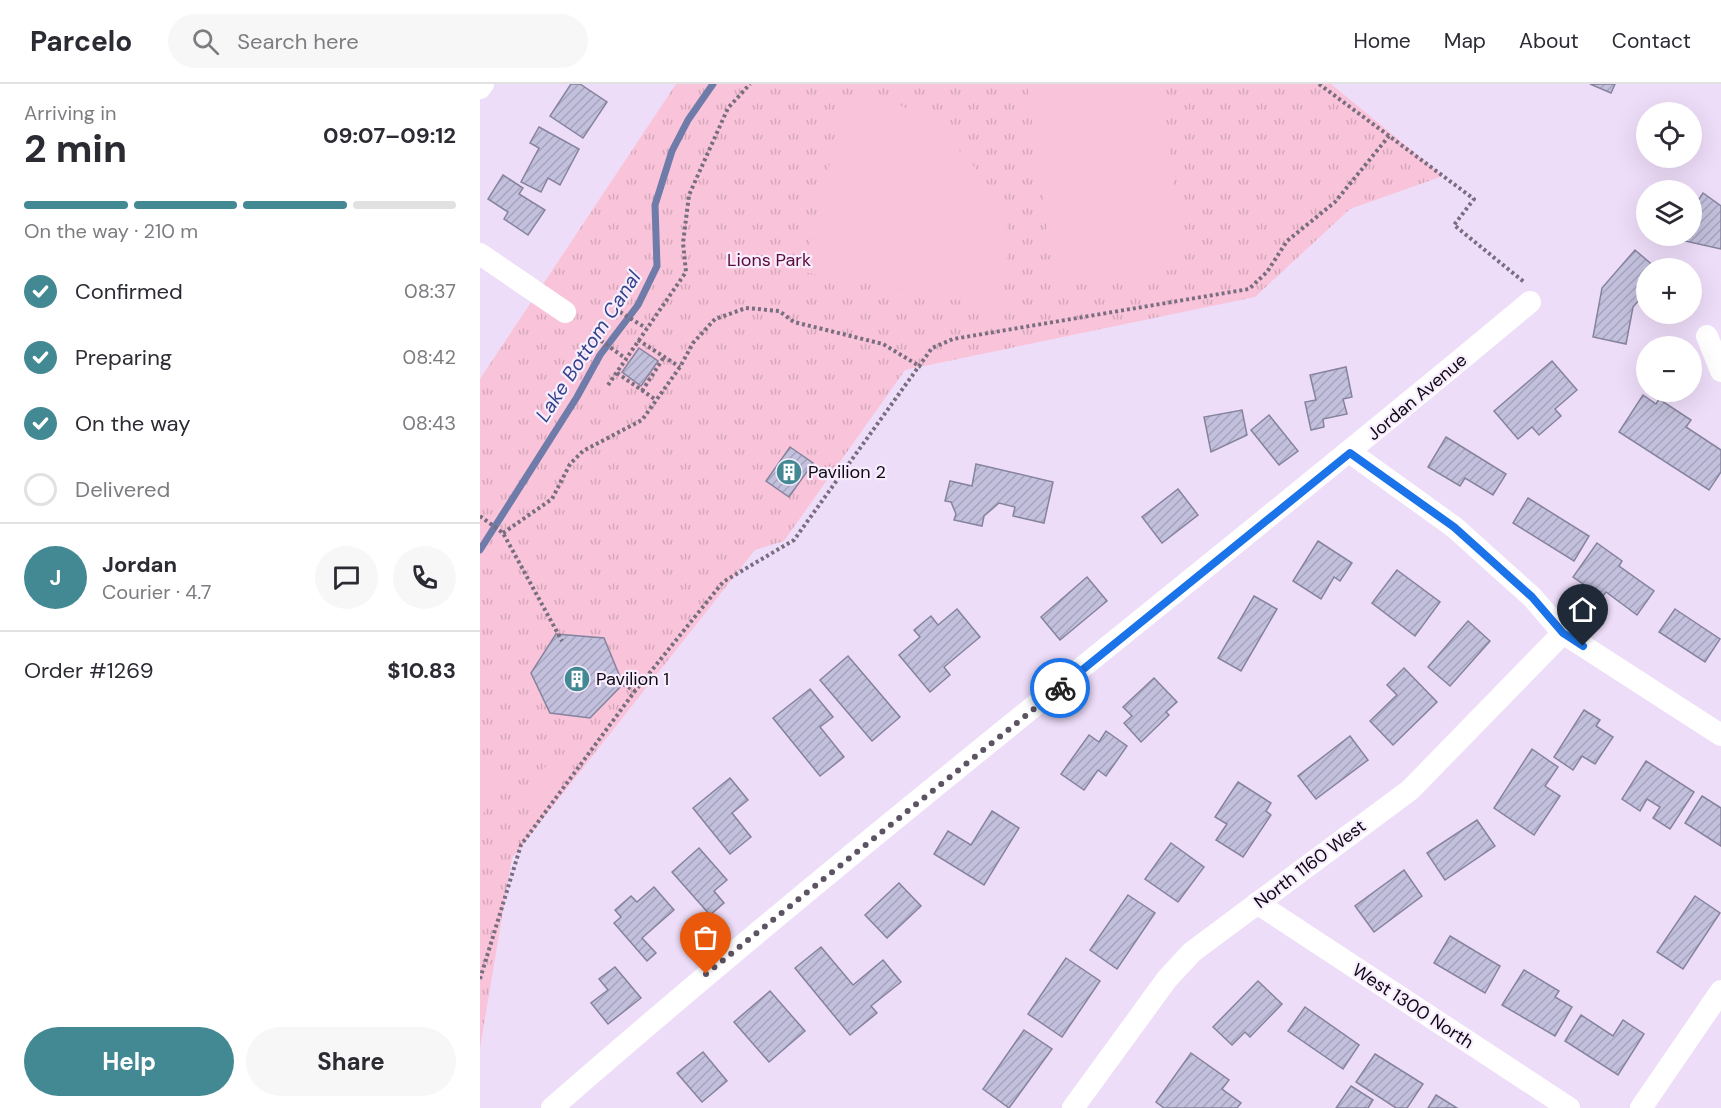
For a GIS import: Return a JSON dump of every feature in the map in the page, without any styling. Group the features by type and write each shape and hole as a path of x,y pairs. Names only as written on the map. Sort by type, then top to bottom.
{"street":[{"path":"480,88 483,84"},
{"path":"480,254 565,312"},
{"name":"Jordan Avenue","path":"552,1108 706,974 1350,453 1529,293"},
{"path":"1707,336 1721,371"},
{"path":"1350,453 1454,527 1532,597 1563,633 1721,735"},
{"name":"North 1160 West","path":"1073,1108 1167,979 1192,952 1410,789 1563,633"},
{"name":"West 1300 North","path":"1257,903 1569,1108"},
{"path":"1641,1108 1721,991"}],"path":[{"path":"608,385 686,272 683,243 689,195 728,108 750,84"},
{"path":"1319,84 1474,199 1454,225 1529,293"},
{"path":"480,979 521,845 635,691 723,582 794,540 921,367 932,348 953,339 1249,289 1267,272 1287,241 1335,202 1389,136"},
{"path":"502,531 552,499 570,464 583,451 642,420 680,368 693,343 715,319 746,308 778,311 794,322 883,344 921,367"},
{"path":"620,312 646,328"},
{"path":"596,337 625,358"},
{"path":"638,339 680,368"},
{"path":"642,391 664,357"},
{"path":"617,373 656,400"},
{"path":"480,516 502,531 562,641"},
{"path":"623,684 635,691"}],"green space":[{"name":"Lions Park","path":"676,84 1331,84 1443,176 1350,209 1255,297 905,370 784,541 755,550 512,858 480,1048 480,379"},
{"path":"1027,84 1161,84 1184,268 1055,288"},
{"path":"846,98 896,104 910,110 943,135 990,187 1005,217 1008,240 1006,262 996,307 803,272"},
{"path":"553,756 571,770 541,812 523,799"},
{"path":"480,764 506,781 480,818"}],"building":[{"path":"571,84 580,84 607,102 583,138 550,116"},
{"path":"1590,84 1615,84 1611,93"},
{"path":"539,127 579,149 560,185 548,178 541,192 521,182 539,148 530,143"},
{"path":"503,175 523,188 519,194 545,210 528,235 504,219 508,212 488,199"},
{"path":"1703,193 1721,206 1721,249 1702,245"},
{"path":"1635,250 1644,258 1636,258 1636,304 1633,307 1626,344 1593,337 1602,288"},
{"path":"639,348 658,361 641,386 622,372"},
{"path":"1552,361 1577,390 1555,409 1561,416 1539,435 1532,427 1518,439 1494,411"},
{"path":"1346,367 1352,397 1343,399 1347,414 1323,419 1324,427 1311,430 1305,402 1316,400 1310,375"},
{"path":"1638,402 1656,404 1664,402 1691,420 1686,427 1721,450 1721,472 1709,490 1619,432"},
{"path":"1242,410 1247,435 1211,452 1204,417"},
{"path":"1269,415 1298,451 1279,465 1251,430"},
{"path":"1446,437 1506,474 1493,495 1465,478 1460,486 1428,467"},
{"name":"Pavilion 2","path":"790,447 813,463 789,497 766,481"},
{"path":"976,464 1053,482 1044,523 1013,516 1015,507 999,503 984,516 982,526 954,520 956,514 951,502 945,501 950,481 972,486"},
{"path":"1178,489 1198,515 1162,543 1142,517"},
{"path":"1528,498 1589,536 1574,561 1513,523"},
{"path":"1318,541 1352,563 1340,581 1334,577 1321,599 1293,581"},
{"path":"1597,543 1622,561 1619,566 1654,591 1637,615 1606,592 1602,597 1573,577"},
{"path":"1397,570 1440,602 1415,636 1372,603"},
{"path":"1087,577 1107,601 1060,640 1041,617"},
{"path":"1254,596 1277,609 1241,671 1218,658"},
{"path":"957,609 980,637 944,667 950,675 930,692 899,655 920,637 914,630 931,616 938,625"},
{"path":"1675,609 1720,639 1705,662 1659,632"},
{"path":"1468,621 1490,641 1450,686 1428,667"},
{"name":"Pavilion 1","path":"556,634 604,638 623,684 590,718 550,713 531,673"},
{"path":"848,656 900,717 872,741 820,680"},
{"path":"1404,668 1437,702 1393,745 1370,721 1397,695 1387,685"},
{"path":"1154,678 1177,702 1166,712 1169,715 1141,742 1124,723 1132,716 1123,707"},
{"path":"810,689 833,717 820,727 844,757 820,776 773,718"},
{"path":"1584,710 1600,720 1596,726 1613,737 1595,764 1582,756 1573,770 1554,757"},
{"path":"1106,731 1127,746 1106,776 1098,770 1084,790 1061,774 1089,735 1099,742"},
{"path":"1350,736 1368,760 1316,799 1298,776"},
{"path":"1532,749 1558,767 1545,786 1560,796 1534,835 1494,808"},
{"path":"1646,761 1694,792 1670,829 1653,818 1660,807 1647,799 1640,811 1622,799"},
{"path":"730,778 748,800 732,813 751,837 730,854 693,808"},
{"path":"1238,782 1271,803 1266,811 1271,815 1243,857 1216,840 1227,824 1215,817"},
{"path":"1702,796 1721,808 1721,846 1685,823"},
{"path":"992,811 1019,828 984,885 934,854 948,831 971,845"},
{"path":"1477,820 1495,846 1445,880 1427,853"},
{"path":"1171,843 1204,867 1178,902 1145,879"},
{"path":"699,848 727,880 714,891 724,903 710,915 672,872"},
{"path":"1404,870 1422,896 1374,932 1355,906"},
{"path":"899,883 921,906 887,938 865,915"},
{"path":"654,887 674,910 642,938 656,953 647,961 614,923 621,917 615,910 631,896 637,902"},
{"path":"1128,895 1155,913 1117,969 1090,950"},
{"path":"1695,896 1720,913 1683,969 1657,952"},
{"path":"1450,936 1500,966 1485,993 1434,963"},
{"path":"821,947 853,985 883,960 901,982 871,1006 877,1013 850,1035 795,968"},
{"path":"1066,958 1100,981 1062,1037 1028,1014"},
{"path":"615,967 641,998 608,1024 591,1003 608,990 599,979"},
{"path":"1524,970 1559,991 1555,997 1572,1007 1555,1036 1502,1005"},
{"path":"1258,981 1282,1004 1250,1037 1245,1032 1232,1045 1213,1027"},
{"path":"770,991 805,1031 769,1062 734,1022"},
{"path":"1305,1007 1359,1045 1343,1069 1288,1031"},
{"path":"1581,1015 1613,1036 1623,1020 1644,1034 1618,1075 1565,1041"},
{"path":"1024,1030 1052,1049 1009,1108 983,1089"},
{"path":"703,1052 727,1081 702,1102 677,1073"},
{"path":"1191,1053 1229,1080 1222,1089 1241,1103 1237,1108 1164,1108 1156,1102"},
{"path":"1375,1054 1423,1084 1407,1108 1396,1108 1356,1082"},
{"path":"1351,1086 1373,1100 1368,1108 1336,1108"},
{"path":"1436,1095 1457,1108 1428,1108"}],"waterway":[{"name":"Lake Bottom Canal","path":"480,550 577,397 600,355 638,305 657,266 655,205 672,151 688,120 713,84"}],"way so far":[{"path":"706,974 1060,688"}],"place":[{"name":"Pavilion 2","path":"789,472"},
{"name":"Pavilion 1","path":"577,679"}],"route":[{"path":"1060,688 1350,453 1454,527 1532,597 1563,633 1583,646"}]}
